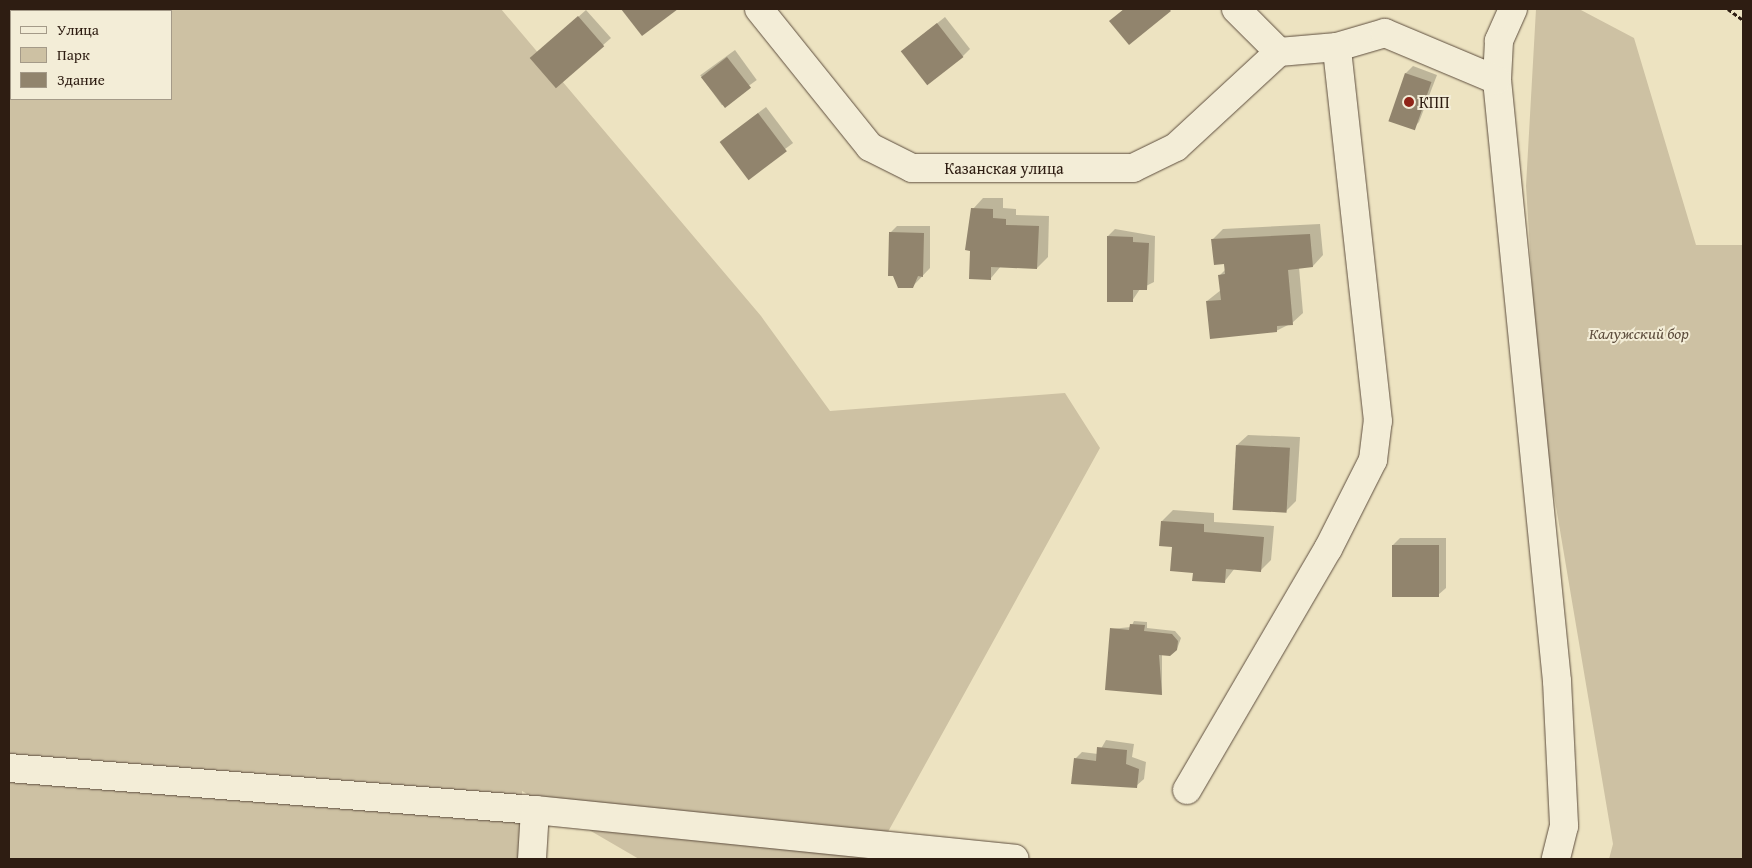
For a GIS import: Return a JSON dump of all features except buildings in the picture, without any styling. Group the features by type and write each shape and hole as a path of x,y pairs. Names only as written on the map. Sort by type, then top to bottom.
{"street":[{"name":"Казанская улица","path":"758,9 870,147 912,168 1133,168 1176,147 1279,52"},
{"path":"1236,9 1279,52 1338,47 1385,33 1497,80"},
{"path":"1513,9 1499,41 1497,80 1556,681 1564,826 1556,859"},
{"path":"1187,790 1328,549 1372,460 1378,421 1338,47"},
{"path":"9,768 535,810 1015,859"},
{"path":"532,859 535,810"}],"path":[{"path":"1728,9 1743,20"}],"green space":[{"path":"9,9 501,9 761,316 830,411 1065,393 1100,448 873,859 639,859 522,791 523,859 9,859"},
{"name":"Калужский бор","path":"1536,9 1579,9 1634,38 1696,245 1743,245 1743,859 1609,859 1613,844 1540,412 1526,186"}],"place":[{"name":"КПП","path":"1409,102"}]}
